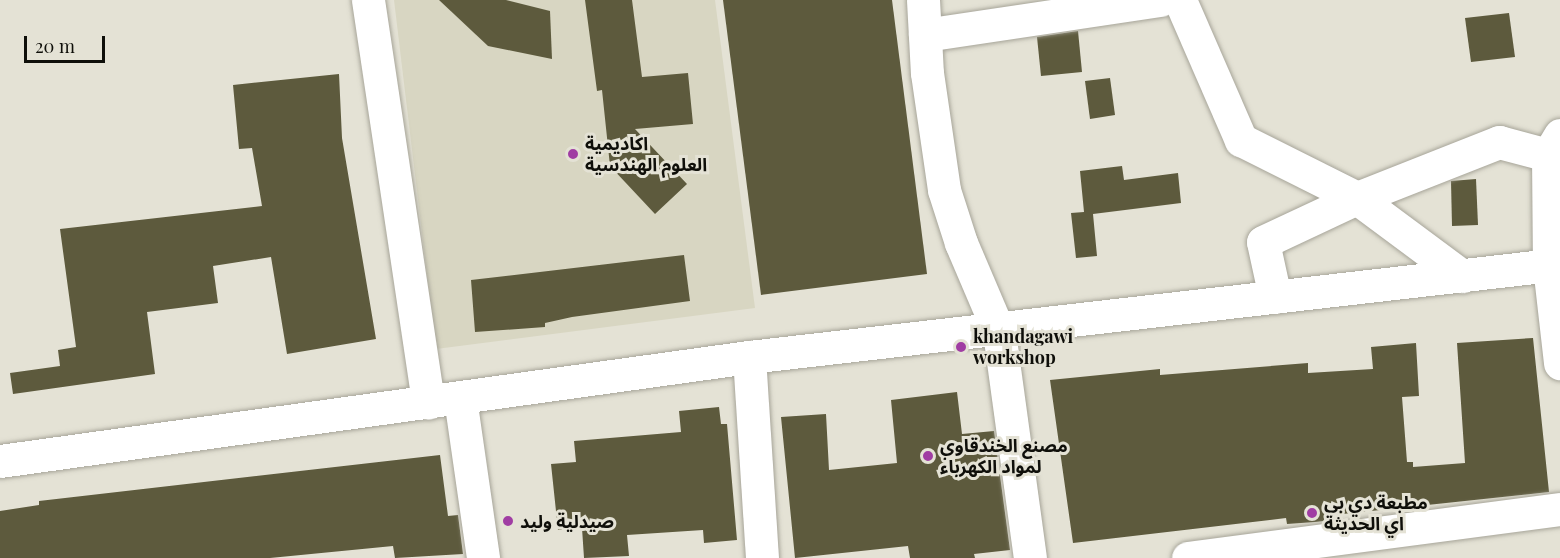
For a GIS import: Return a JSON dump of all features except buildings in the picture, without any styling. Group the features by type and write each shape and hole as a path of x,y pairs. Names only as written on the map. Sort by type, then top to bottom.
{"street":[{"path":"368,0 428,403"},
{"path":"923,0 925,35 944,190 961,243 999,332 1029,558"},
{"path":"925,35 1160,0"},
{"path":"1180,0 1241,140 1357,198 1462,276"},
{"path":"1275,297 1263,242 1357,198 1499,142 1554,145 1555,265 1560,363"},
{"path":"0,461 749,357 999,332 1555,265"},
{"path":"749,357 762,558"},
{"path":"460,398 483,558"},
{"path":"1188,558 1560,509"}],"shaded area":[{"name":"اكاديمية العلوم الهندسية","path":"394,0 715,0 755,308 436,349"}],"place":[{"name":"اكاديمية العلوم الهندسية","path":"573,154"},
{"name":"khandagawi workshop","path":"961,347"},
{"name":"مصنع الخندقاوي لمواد الكهرباء","path":"928,456"},
{"name":"مطبعة دي بي اي الحديثة","path":"1312,513"},
{"name":"صيدلية وليد","path":"508,521"}]}
